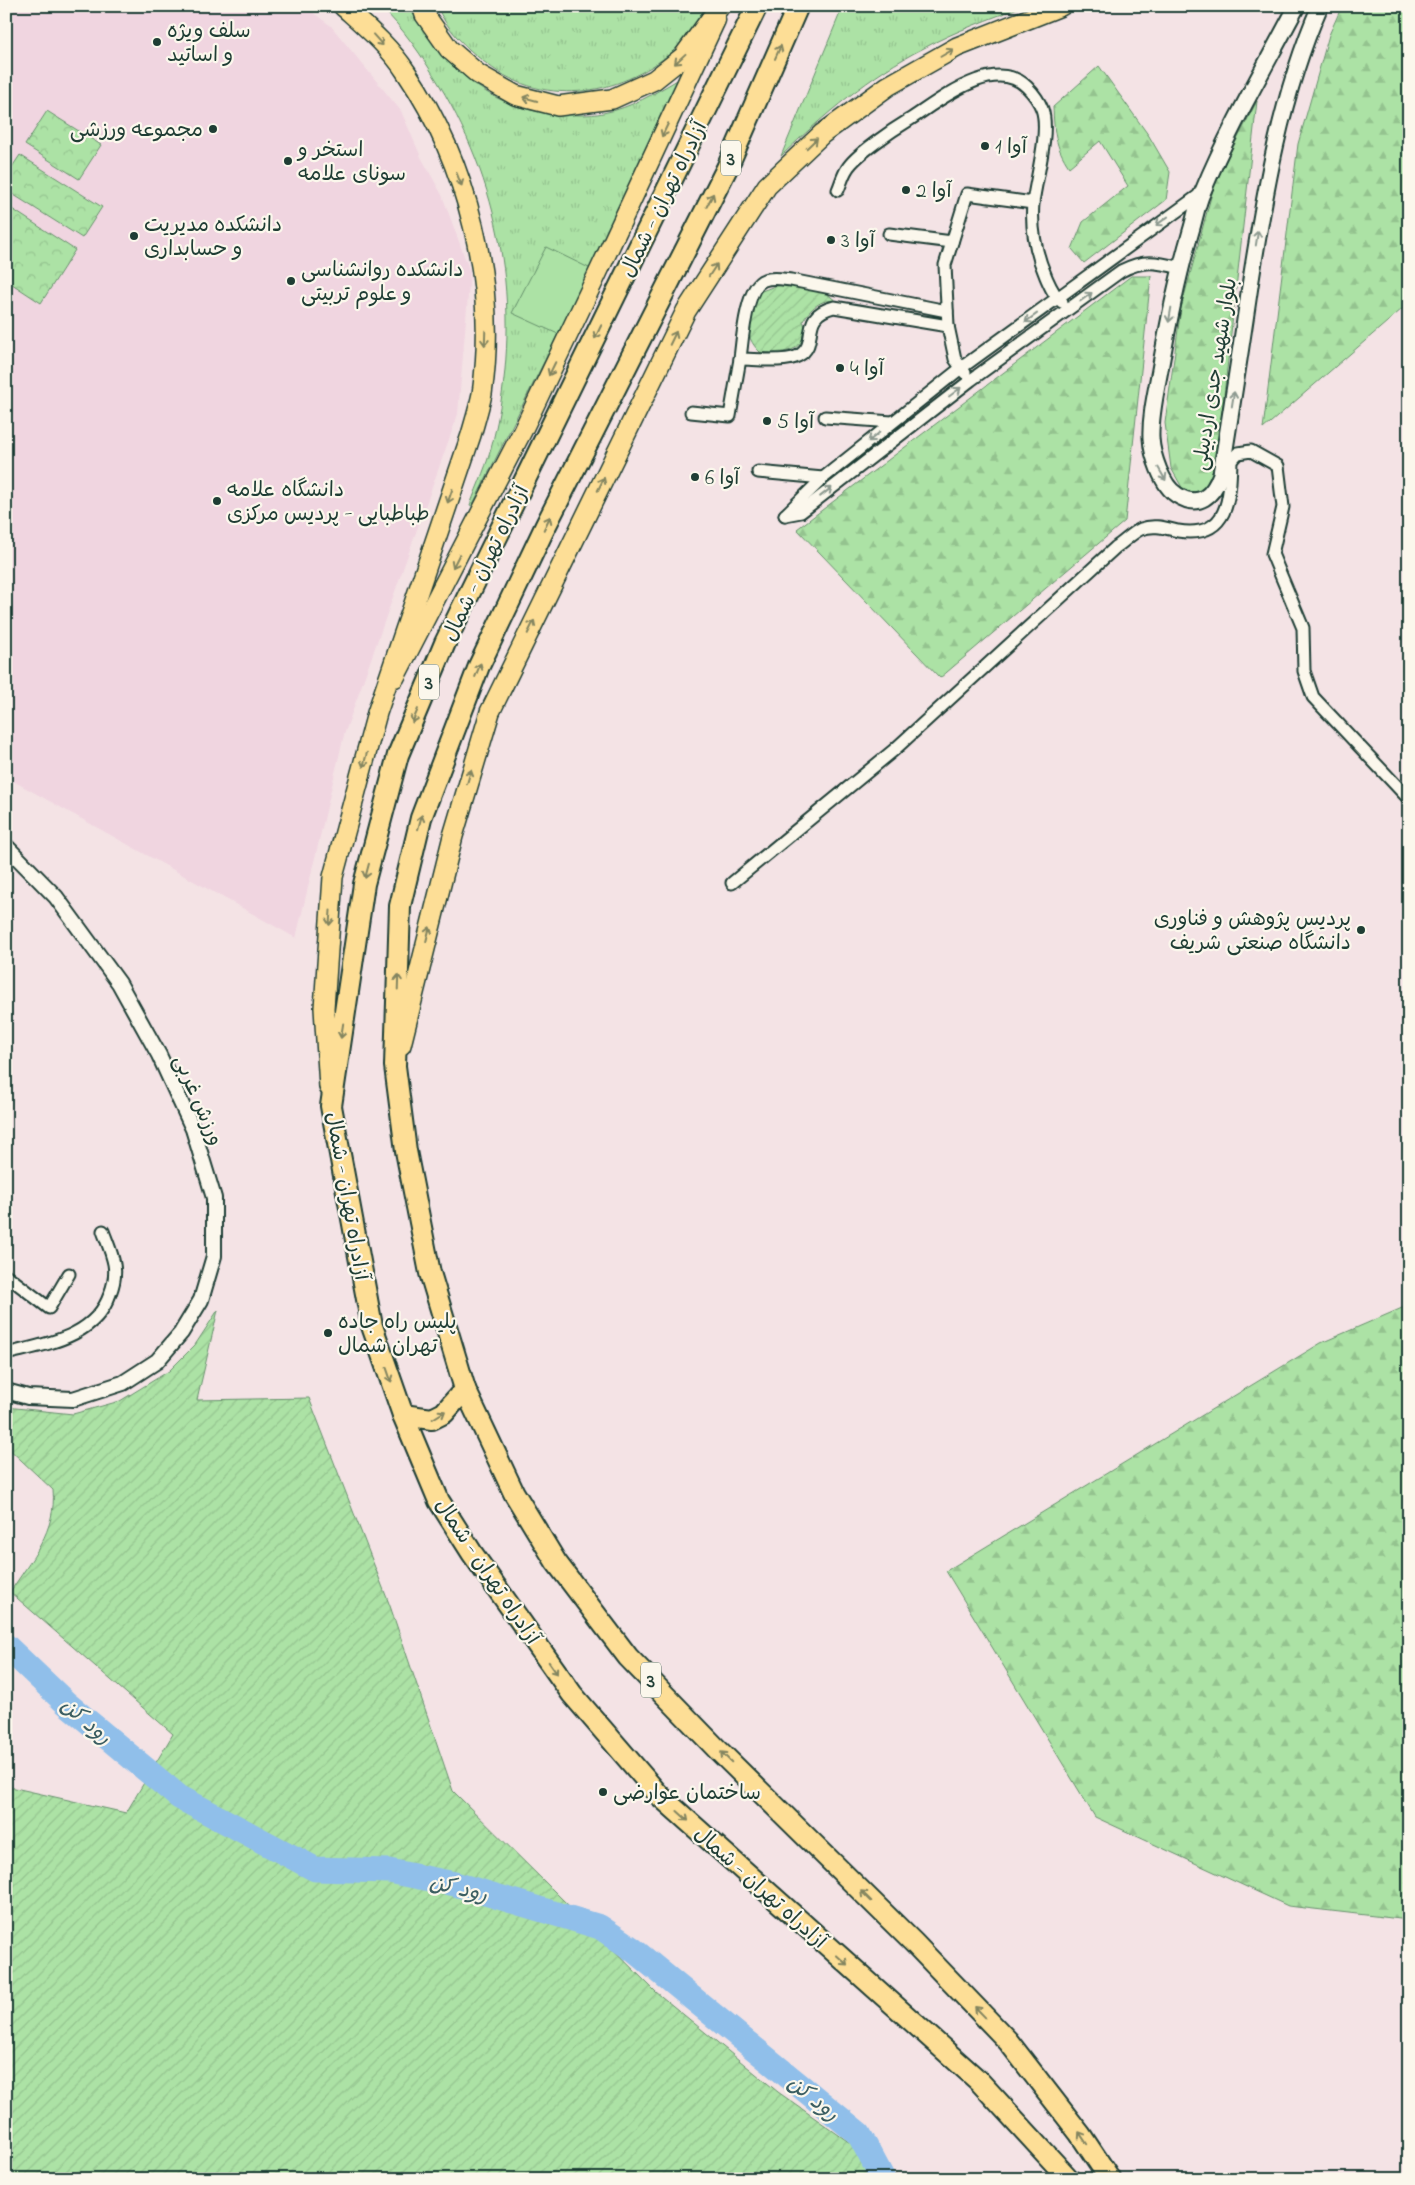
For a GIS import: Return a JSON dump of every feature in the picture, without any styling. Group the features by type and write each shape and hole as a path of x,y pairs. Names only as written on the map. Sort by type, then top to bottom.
{"highway":[{"path":"331,1106 324,1008 333,877 377,713 471,435 482,395 486,335 484,285 476,242 463,188 436,122 406,70 370,30 343,6"},
{"path":"422,6 424,15 449,49 478,74 516,95 558,106 612,99 654,80 683,57 721,6"},
{"name":"آزادراه تهران - شمال","path":"757,6 445,643 398,755 364,884 331,1106 372,1326 403,1415 439,1501 472,1553 572,1694 659,1795 979,2081 1069,2179"},
{"name":"آزادراه تهران - شمال","path":"798,6 726,168 546,525 479,666 421,818 400,906 395,1066 406,1151 430,1273 465,1389 514,1493 556,1562 628,1657 1008,2041 1080,2134 1110,2179"},
{"path":"395,1066 453,836 490,712 686,311 767,186 822,134 888,86 957,47 1061,6"},
{"path":"403,1415 432,1419 444,1413 465,1389"}],"main road":[{"path":"377,713 522,432 721,6"},
{"name":"بلوار شهید جدی اردبیلی","path":"1297,6 1223,147 1202,193 1173,298 1154,405 1151,437 1153,458 1173,492 1186,501 1202,500 1216,488 1222,474 1264,197 1288,92 1296,66 1320,6"}],"street":[{"path":"838,190 847,168 873,144 960,88 987,77 1006,76 1026,86 1042,109 1044,120 1033,203 1033,226 1036,245 1043,269 1057,299 1070,308"},
{"path":"1181,268 1150,262 1131,266 971,380 801,512 785,515 823,478 961,368 1202,193"},
{"path":"971,380 955,358 948,326 945,265 967,194 1033,203"},
{"path":"889,234 952,242"},
{"path":"692,412 730,416 740,359 744,321 756,286 762,280 773,278 791,280 947,311"},
{"path":"740,359 786,359 798,357 806,350 814,317 822,310 834,308 948,326"},
{"path":"826,417 892,422"},
{"path":"1222,474 1238,453 1251,451 1278,466 1283,507 1272,554 1303,628 1304,672 1312,697 1409,799"},
{"path":"732,883 894,750 1116,547 1140,530 1157,526 1180,531 1206,530 1224,516 1229,500 1231,460"},
{"path":"758,472 823,478"},
{"name":"ورزش غربی","path":"6,846 56,897 119,984 159,1056 193,1129 214,1198 214,1256 201,1300 181,1333 157,1361 122,1383 73,1399 28,1397 6,1391"},
{"path":"6,1354 67,1337 92,1322 106,1305 115,1280 114,1264 103,1231"},
{"path":"6,1275 49,1308 69,1274"}],"shaded area":[{"name":"دانشگاه علامه طباطبایی - پردیس مرکزی","path":"6,6 304,6 331,26 401,111 421,157 442,195 470,272 458,414 344,735 296,938 6,777"}],"green space":[{"path":"380,6 411,6 438,48 471,82 491,95 535,111 592,115 613,111 652,95 679,79 602,246 472,506 470,505 491,449 502,395 506,348 506,303 502,257 493,213 480,169 462,126 419,53 405,33"},
{"path":"437,6 709,6 683,42 658,63 635,76 610,85 585,91 560,91 535,87 510,78 487,64 458,38 446,23"},
{"path":"843,6 1023,6 948,36 885,70 831,111 781,156"},
{"path":"1342,6 1409,6 1409,303 1263,429 1298,144 1329,35"},
{"path":"1099,66 1149,136 1170,172 1166,200 1084,263 1072,249 1083,222 1128,186 1100,141 1069,167 1056,138 1053,107"},
{"path":"1257,101 1217,458 1210,481 1199,492 1184,491 1171,468 1165,423 1181,308 1215,182"},
{"path":"47,111 101,145 79,179 25,145"},
{"path":"20,155 102,207 82,238 6,190 6,176"},
{"path":"6,205 75,250 41,303 6,280"},
{"path":"546,247 591,269 558,334 512,313"},
{"path":"1131,276 1151,276 1125,521 940,678 797,529"},
{"path":"787,285 821,289 836,301 826,301 816,305 809,312 803,321 805,327 803,337 797,347 780,352 761,353 750,339 748,324 752,309 759,292 775,286"},
{"path":"1409,1305 1409,1920 1288,1906 1095,1817 946,1571 1321,1343"},
{"path":"218,1310 197,1400 309,1398 390,1606 453,1791 656,1992 778,2092 901,2179 6,2179 6,1786 126,1813 173,1734 10,1592 34,1556 47,1531 53,1505 53,1490 6,1446 6,1407 73,1414 120,1401 169,1371 195,1345"}],"waterway":[{"name":"رود کن","path":"6,1646 66,1703 179,1797 315,1869 389,1871 455,1884 600,1927 631,1948 859,2134 883,2179"}],"place":[{"name":"سلف ویژه و اساتید","path":"157,42"},
{"name":"مجموعه ورزشی","path":"213,129"},
{"name":"آوا 1","path":"985,146"},
{"name":"استخر و سونای علامه","path":"288,161"},
{"name":"آوا 2","path":"906,190"},
{"name":"دانشکده مدیریت و حسابداری","path":"134,236"},
{"name":"آوا 3","path":"831,240"},
{"name":"دانشکده روانشناسی و علوم تربیتی","path":"291,281"},
{"name":"آوا 4","path":"840,368"},
{"name":"آوا 5","path":"767,421"},
{"name":"آوا 6","path":"695,477"},
{"name":"دانشگاه علامه طباطبایی - پردیس مرکزی","path":"217,501"},
{"name":"پردیس پژوهش و فناوری دانشگاه صنعتی شریف","path":"1361,930"},
{"name":"پلیس راه جاده تهران شمال","path":"328,1333"},
{"name":"ساختمان عوارضی","path":"603,1792"}]}
